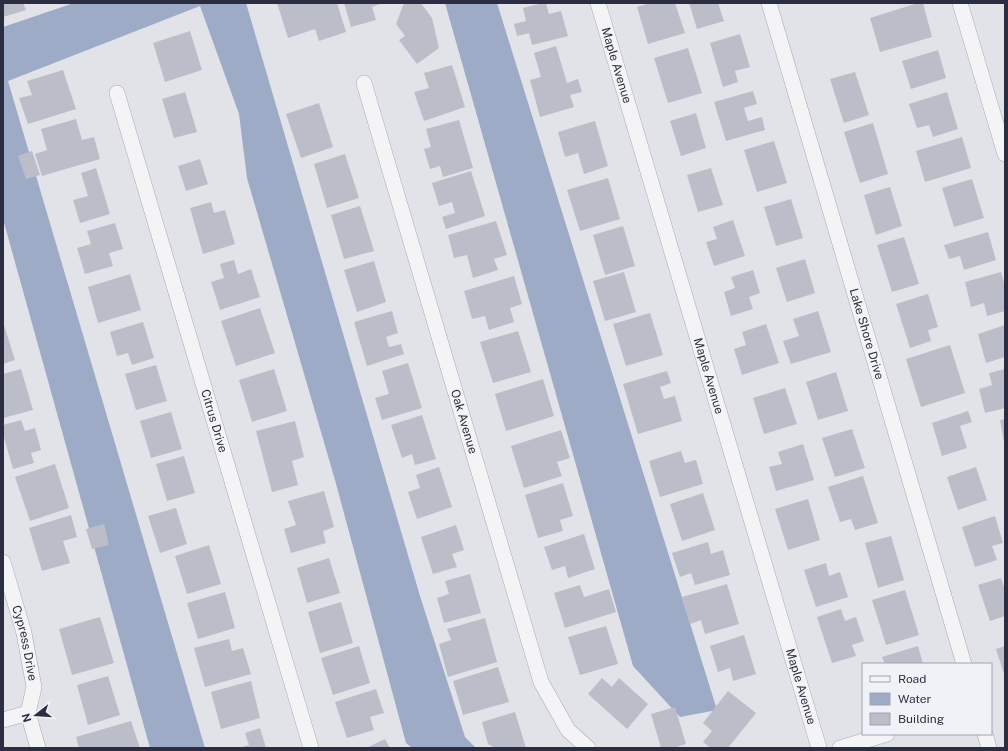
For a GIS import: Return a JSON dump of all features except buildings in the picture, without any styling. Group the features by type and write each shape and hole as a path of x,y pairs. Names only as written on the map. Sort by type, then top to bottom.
{"street":[{"name":"Maple Avenue","path":"598,3 819,748"},
{"name":"Lake Shore Drive","path":"769,3 964,663"},
{"path":"960,3 1005,154"},
{"name":"Oak Avenue","path":"364,83 541,682 568,730 588,748"},
{"name":"Citrus Drive","path":"117,93 310,748"},
{"name":"Cypress Drive","path":"3,562 24,632 34,687 28,713 38,748"},
{"path":"3,720 28,713"},
{"path":"840,748 883,735"},
{"path":"985,735 989,748"}],"water":[{"path":"74,3 246,3 420,596 465,737 476,748 412,748 406,743 335,480 247,178 239,114 200,6 8,81 205,748 150,748 3,219 3,27"},
{"path":"445,3 497,3 717,710 680,717 633,666"}]}
